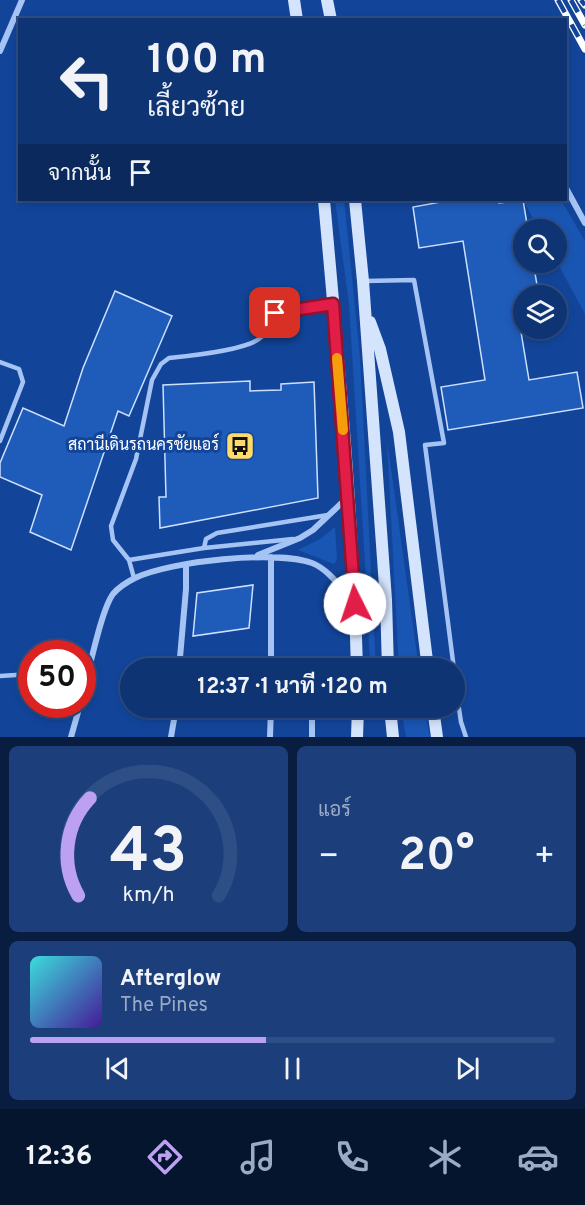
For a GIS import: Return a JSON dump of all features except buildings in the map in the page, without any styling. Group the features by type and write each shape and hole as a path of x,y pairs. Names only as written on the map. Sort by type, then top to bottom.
{"main road":[{"path":"294,0 297,18"},
{"path":"327,0 331,18"},
{"path":"324,201 348,497 357,658"},
{"path":"355,201 386,600 388,658"},
{"path":"365,310 380,349 399,432 427,658"},
{"path":"357,737 358,718"},
{"path":"391,718 393,737"},
{"path":"434,718 437,737"}],"street":[{"path":"0,51 22,0"},
{"path":"567,190 585,223"},
{"path":"255,556 314,530 348,497"},
{"path":"96,640 113,595 134,578 186,565 255,556 314,563 326,572 355,604"},
{"path":"271,557 271,658"},
{"path":"180,658 186,565"},
{"path":"71,737 76,718"},
{"path":"171,737 174,718"},
{"path":"270,737 271,718"},
{"path":"312,718 312,737"}],"lane":[{"path":"363,281 414,280 444,443 425,445 453,658"},
{"path":"134,578 129,560 113,540 111,526 136,459 152,380 160,364 169,358 236,348 254,342 263,336 268,317 272,314 333,304"},
{"path":"0,362 19,369 23,382 0,441"},
{"path":"204,548 206,538 217,533 331,514"},
{"path":"129,560 204,548 300,538"},
{"path":"0,676 18,675"},
{"path":"459,718 466,737"}],"shaded area":[{"path":"335,201 344,201 360,357 375,658 370,658 349,304"},
{"path":"524,201 562,201 585,241 585,314 563,273 567,273 567,219 533,219"},
{"path":"387,440 417,658 398,658"},
{"path":"335,527 337,560 334,564 298,550 320,539"},
{"path":"403,718 426,718 430,737 406,737"}],"railway":[{"path":"558,0 585,49"},
{"path":"571,0 585,25"},
{"path":"581,0 585,5"}],"slow traffic":[{"path":"337,358 343,430"}],"place":[{"name":"สถานีเดินรถนครชัยแอร์","path":"240,446"}],"route":[{"path":"275,313 333,304 355,604"}]}
